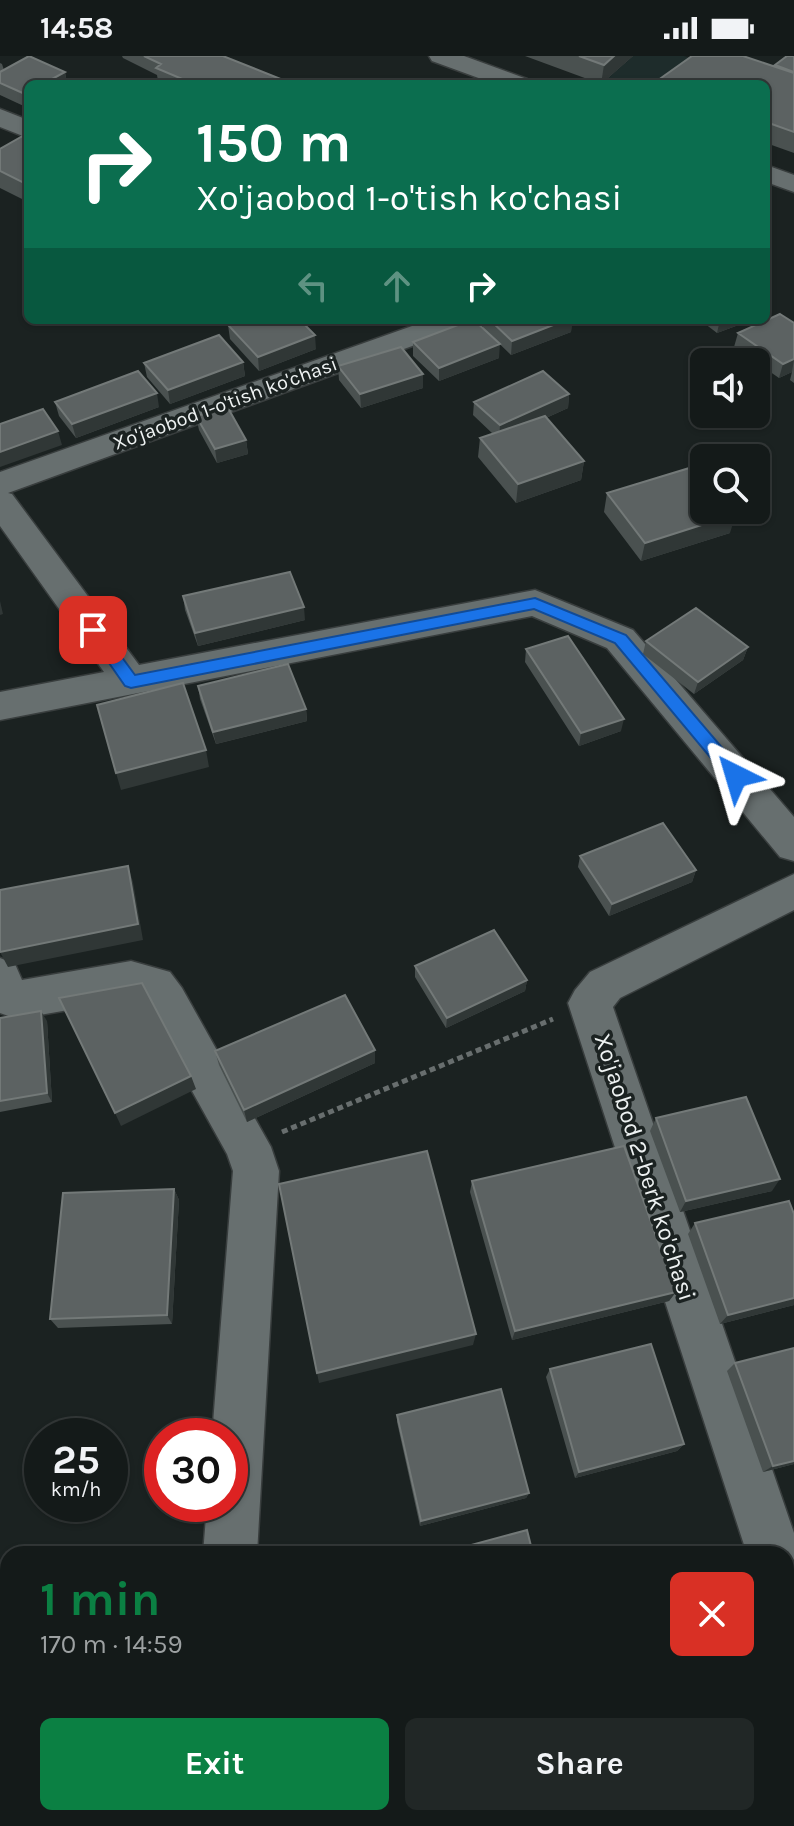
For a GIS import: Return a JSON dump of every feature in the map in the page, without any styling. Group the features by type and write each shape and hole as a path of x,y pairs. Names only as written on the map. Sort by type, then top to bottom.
{"street":[{"path":"441,56 507,80"},
{"path":"0,117 24,128"},
{"path":"770,175 794,184"},
{"name":"Xo'jaobod 1-o'tish ko'chasi","path":"0,484 438,324"},
{"path":"0,502 131,682"},
{"path":"0,706 535,603 620,639 794,845"},
{"name":"Xo'jaobod 2-berk ko'chasi","path":"771,1546 590,1003 605,985 794,891"},
{"path":"0,977 6,995 17,1000 131,980 155,985 167,1001 248,1147 256,1171 231,1546"}],"path":[{"path":"248,1147 590,1003"}],"shaded area":[{"path":"633,56 684,56 704,63 681,80 606,80"}],"building":[{"path":"29,56 65,72 50,80 24,80 24,94 0,83 0,72"},
{"path":"144,56 223,56 283,80 184,80 156,68 161,64"},
{"path":"579,56 614,56 604,65"},
{"path":"692,56 743,56 794,73 794,132 770,123 770,80 658,80"},
{"path":"787,56 794,56 794,72 775,65"},
{"path":"24,135 24,183 0,171 0,149"},
{"path":"780,314 794,323 794,359 783,364 770,355 770,348 760,348 738,333 758,324 770,324 770,319"},
{"path":"304,324 315,335 258,357 228,325"},
{"path":"460,324 478,324 500,344 439,368 413,342"},
{"path":"494,324 556,324 512,341"},
{"path":"219,335 243,362 168,390 144,363"},
{"path":"401,347 423,374 360,394 338,366"},
{"path":"138,371 157,393 72,424 55,402"},
{"path":"543,371 569,394 500,425 474,402"},
{"path":"228,408 246,440 215,449 196,416"},
{"path":"43,409 58,431 0,452 0,424"},
{"path":"545,416 584,461 518,484 480,438"},
{"path":"690,468 690,524 705,524 645,543 607,493"},
{"path":"290,572 304,607 195,633 183,596"},
{"path":"696,608 748,647 698,682 646,641"},
{"path":"568,636 624,719 581,733 526,649"},
{"path":"288,664 306,709 213,732 198,686"},
{"path":"183,683 206,750 116,773 97,705"},
{"path":"663,823 696,870 612,904 580,856"},
{"path":"128,866 138,924 0,952 0,890"},
{"path":"494,930 527,980 447,1018 415,966"},
{"path":"142,983 191,1076 115,1113 59,998"},
{"path":"345,995 375,1050 244,1110 215,1051"},
{"path":"41,1011 47,1093 0,1101 0,1018"},
{"path":"746,1097 780,1179 686,1201 656,1118"},
{"path":"624,1146 676,1292 515,1331 472,1181"},
{"path":"427,1151 476,1334 317,1373 279,1184"},
{"path":"174,1189 167,1315 50,1319 63,1193"},
{"path":"789,1201 794,1214 794,1298 728,1315 695,1223"},
{"path":"651,1344 684,1444 579,1472 550,1369"},
{"path":"794,1348 794,1461 773,1466 735,1363"},
{"path":"501,1389 529,1493 421,1521 397,1415"},
{"path":"527,1530 531,1546 468,1546"}],"route":[{"path":"93,630 131,682 535,603 620,639 736,776"}]}
